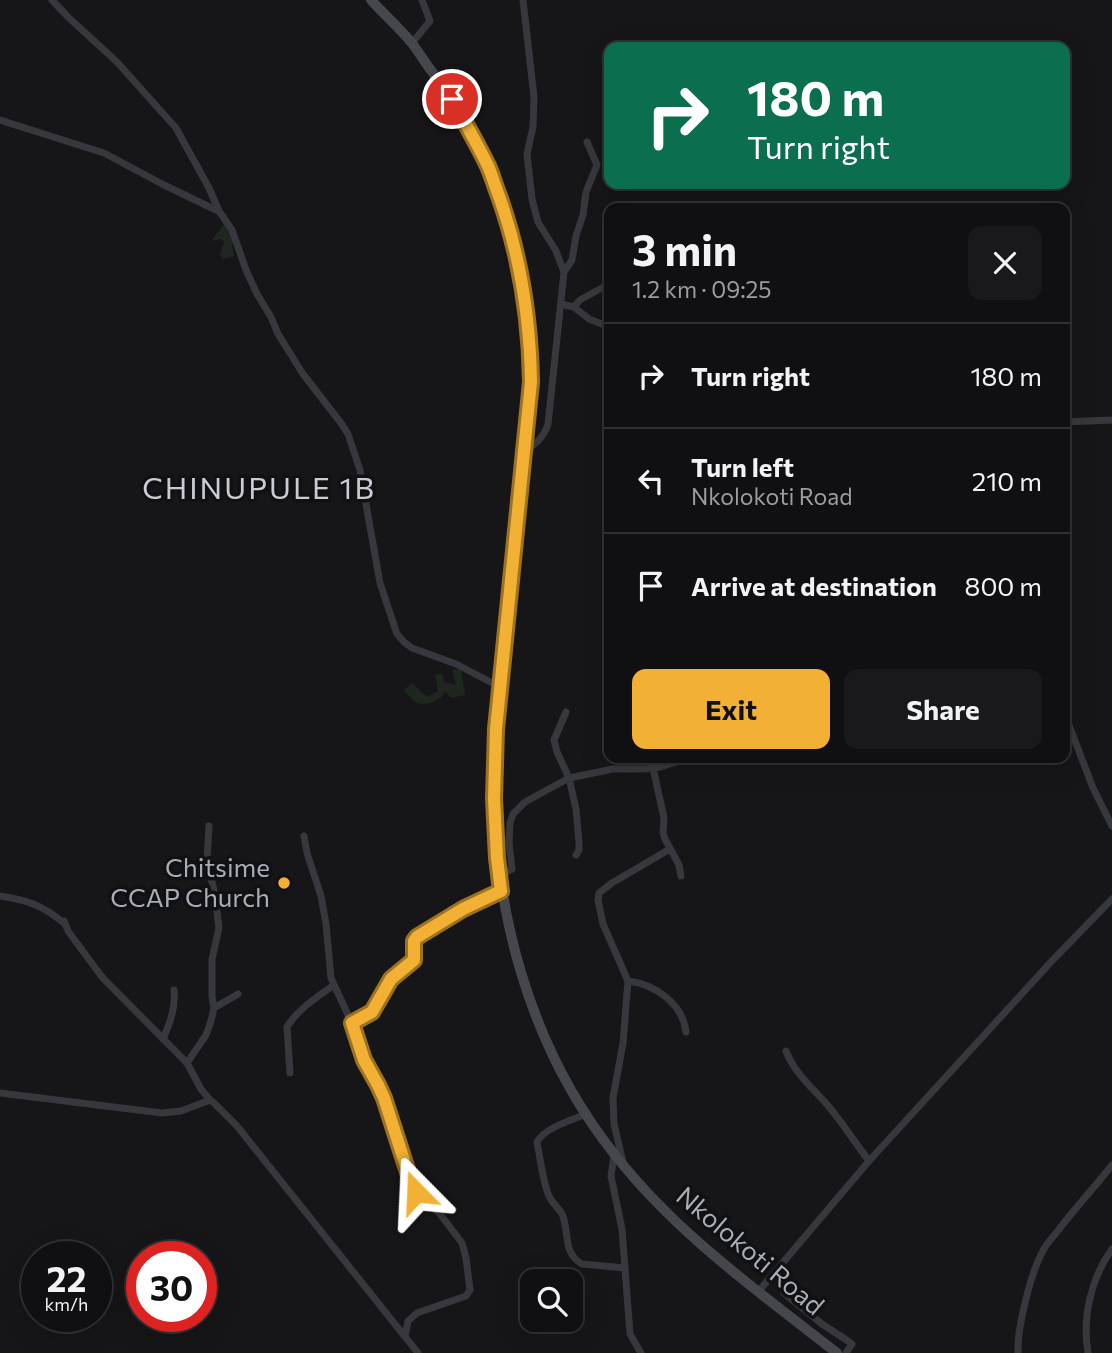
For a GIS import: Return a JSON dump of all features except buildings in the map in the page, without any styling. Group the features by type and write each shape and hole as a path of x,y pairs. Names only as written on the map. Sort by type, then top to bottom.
{"main road":[{"name":"Nkolokoti Road","path":"371,0 412,43 452,99 488,167 508,221 527,306 531,382 500,687 494,789 501,891 522,978 554,1058 586,1114 614,1155 687,1233 837,1353"}],"street":[{"path":"52,0 117,62 176,128 219,211 232,230 246,270 278,334 303,374 341,423 352,444 360,470 380,583 397,634 412,648 456,664 500,687"},
{"path":"412,43 430,21 422,0"},
{"path":"523,0 534,97 533,127 527,154 532,199 538,222 556,251 564,272 548,424 538,441 524,451"},
{"path":"0,120 104,153 219,211"},
{"path":"564,272 572,260 586,192 597,165 587,142"},
{"path":"574,307 580,300 604,287"},
{"path":"561,304 574,307 604,325"},
{"path":"1070,422 1112,420"},
{"path":"566,712 554,740 569,778 576,809 579,842 576,855"},
{"path":"1070,728 1093,788 1112,826"},
{"path":"499,876 513,867 509,833 513,814 525,802 569,778 613,769 653,768 672,763"},
{"path":"653,768 664,818 663,833 680,865 681,876"},
{"path":"187,1063 206,1035 214,1008 212,959 219,929 215,895 206,860 209,826"},
{"path":"304,836 321,896 329,966 334,985 352,1023 364,1060 384,1098 413,1188 448,1224 462,1243 466,1258 470,1290 466,1296 417,1313 408,1321 405,1336"},
{"path":"624,1166 614,1124 613,1098 623,1044 628,981 603,924 598,905 599,893 626,873 670,849"},
{"path":"352,1023 372,1012 391,979 414,960 414,941 417,937 463,909 501,891"},
{"path":"0,897 28,901 64,922 102,977 187,1063 201,1089 237,1126 418,1353"},
{"path":"758,1292 869,1161 1112,899"},
{"path":"628,981 649,986 672,1002 681,1015 686,1032"},
{"path":"290,1073 287,1027 309,1004 334,985"},
{"path":"163,1039 173,1014 176,1000 174,990"},
{"path":"214,1008 238,994"},
{"path":"786,1051 795,1067 869,1161"},
{"path":"0,1093 162,1114 181,1111 210,1100"},
{"path":"586,1114 549,1130 538,1139 548,1193 561,1213 569,1250 578,1262 625,1268"},
{"path":"614,1155 611,1176 622,1229 630,1334 641,1353"},
{"path":"1018,1353 1017,1341 1033,1274 1045,1247 1079,1202 1112,1165"},
{"path":"1088,1353 1087,1333 1092,1287 1112,1249"},
{"path":"784,1293 852,1344 846,1353"}],"shaded area":[{"path":"225,223 236,241 232,244 234,256 223,259 220,254 224,242 221,239 211,241"},
{"path":"461,669 465,695 451,698 446,692 429,704 420,704 404,690 412,683 427,697 438,691 435,675 442,673 444,682 456,685 452,670"}],"place":[{"name":"Chitsime CCAP Church","path":"284,883"}],"district":[{"name":"CHINUPULE 1B","path":"259,489"}],"route":[{"path":"416,1192 384,1098 364,1060 352,1023 372,1012 391,979 414,960 414,941 417,937 463,909 501,891 494,799 496,729 531,382 527,306 508,221 488,167 452,99"}]}
